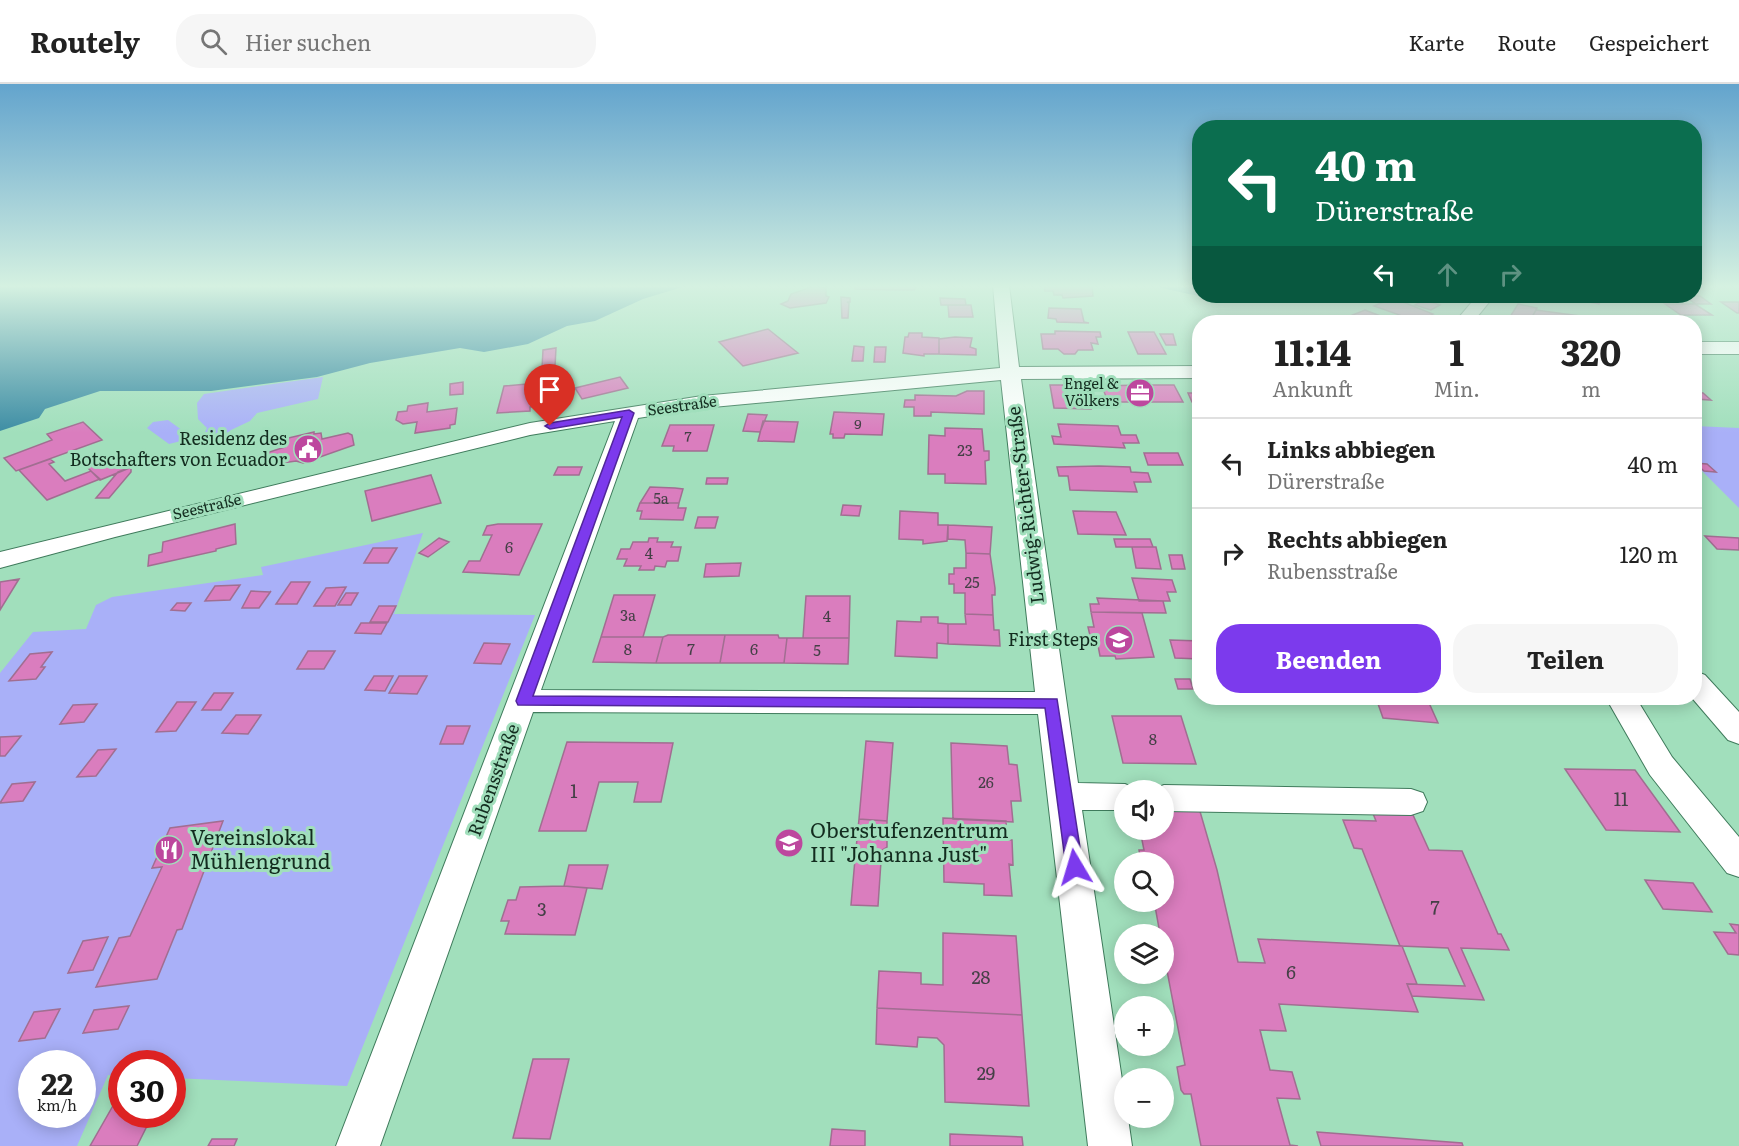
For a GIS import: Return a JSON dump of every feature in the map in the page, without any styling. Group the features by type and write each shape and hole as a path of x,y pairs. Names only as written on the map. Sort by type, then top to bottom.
{"street":[{"name":"Ludwig-Richter-Straße","path":"1006,335 1023,491 1110,1146"},
{"path":"1702,348 1739,348"},
{"name":"Seestraße","path":"0,560 108,531 530,429 629,413 702,402 1010,373 1192,372"},
{"name":"Rubensstraße","path":"358,1146 629,413"},
{"path":"1702,689 1739,732"},
{"path":"523,701 1052,703"},
{"path":"1625,705 1661,766 1739,862"},
{"path":"1065,796 1114,797"},
{"path":"1174,798 1411,802"}],"shaded area":[{"path":"0,335 548,335 528,344 484,352 460,348 370,363 317,377 211,391 100,391 45,409 39,418 0,431"},
{"path":"323,377 318,399 257,413 250,421 231,430 214,443 198,447 207,428 198,419 197,403 204,394"},
{"path":"168,420 190,436 189,439 169,444 147,428 153,422"},
{"path":"1702,426 1739,428 1739,508 1702,471"},
{"path":"423,533 394,614 535,615 347,1086 186,1079 186,1050 108,1050 108,1075 96,1102 96,1050 18,1050 18,1128 85,1128 77,1146 0,1146 0,673 33,632 86,629 96,605 112,597 263,575 261,567"}],"building":[{"path":"747,335 775,335 798,353 743,366 719,342"},
{"path":"909,335 922,335 922,337 939,338 939,354 924,354 924,356 903,353 905,337"},
{"path":"1041,335 1101,335 1101,337 1096,337 1098,344 1091,343 1093,350 1078,350 1075,354 1064,354 1058,349 1043,349"},
{"path":"1129,335 1155,335 1166,354 1138,354"},
{"path":"1160,335 1173,335 1176,345 1166,345"},
{"path":"972,338 970,347 976,349 976,355 939,354 939,339"},
{"path":"854,346 864,347 863,361 852,361"},
{"path":"875,347 886,347 885,362 874,362"},
{"path":"556,348 555,366 542,368 543,350"},
{"path":"620,377 628,388 582,399 575,388"},
{"path":"463,382 463,394 450,395 450,384"},
{"path":"548,382 547,398 543,399 543,405 530,407 530,411 497,413 504,386"},
{"path":"1050,385 1085,385 1091,409 1054,408"},
{"path":"1174,385 1183,402 1108,402 1102,386"},
{"path":"967,391 984,391 984,414 931,412 931,416 914,416 914,407 904,407 905,400 915,400 915,395 956,396"},
{"path":"1702,393 1703,393 1711,400 1702,399"},
{"path":"428,403 427,412 457,408 455,424 450,425 450,428 415,433 417,422 403,424 396,420 398,412 407,411 408,406"},
{"path":"834,412 884,414 882,435 845,434 844,438 833,438 833,434 830,434"},
{"path":"748,414 767,415 760,432 743,431"},
{"path":"763,421 798,422 794,442 758,441"},
{"path":"83,422 102,440 16,471 4,458 52,440 47,434"},
{"path":"1058,424 1118,426 1121,435 1136,435 1139,443 1123,443 1125,448 1054,444 1052,436 1061,437"},
{"path":"670,425 714,425 707,451 673,451 674,446 662,446"},
{"path":"945,428 982,429 984,451 989,451 989,460 985,461 986,484 945,483 945,474 928,474 929,435 945,436"},
{"name":"Residenz des Botschafters von Ecuador","path":"314,432 314,434 321,433 322,439 348,433 352,435 354,445 303,463 296,461 255,467 254,457 285,447 284,439"},
{"path":"1144,453 1178,453 1183,465 1148,465"},
{"path":"117,454 132,467 100,480 86,466"},
{"path":"50,459 54,462 49,464 65,481 91,471 100,479 47,500 19,470"},
{"path":"1702,464 1707,464 1716,472 1704,471"},
{"path":"131,467 131,472 109,498 96,498 118,472"},
{"path":"558,467 582,467 579,475 554,475"},
{"path":"1057,467 1130,467 1131,472 1148,473 1151,482 1134,482 1137,492 1070,490 1068,476 1059,476"},
{"path":"431,475 441,503 372,521 365,491"},
{"path":"707,478 728,478 727,484 706,484"},
{"path":"650,487 683,489 679,503 640,503"},
{"path":"640,503 679,503 678,508 686,508 683,520 640,519 642,511 637,511"},
{"path":"843,505 861,506 859,516 841,515"},
{"path":"900,511 938,513 938,525 948,525 947,541 923,544 923,540 899,539"},
{"path":"1073,511 1116,512 1126,535 1078,534"},
{"path":"698,517 718,517 715,528 695,528"},
{"path":"235,524 236,544 216,549 216,551 148,566 149,555 162,552 163,542"},
{"path":"542,524 519,575 463,572 469,561 480,561 492,535 483,535 487,526"},
{"path":"948,525 992,527 990,554 966,553 965,540 948,539"},
{"path":"1705,536 1739,538 1739,550 1717,549"},
{"path":"439,538 449,542 428,557 419,553"},
{"path":"649,538 658,538 657,542 673,542 671,547 681,547 678,561 667,561 665,567 655,566 654,570 639,570 641,566 624,566 627,559 617,559 621,549 630,549 633,542 648,542"},
{"path":"1114,539 1150,539 1153,547 1116,547"},
{"path":"1132,547 1156,547 1161,569 1136,568"},
{"path":"373,548 397,548 388,563 364,563"},
{"path":"966,553 990,554 995,588 995,595 992,595 993,615 965,614 965,593 954,593 954,584 949,584 949,574 954,574 954,568 966,568"},
{"path":"1169,555 1182,555 1185,569 1172,569"},
{"path":"741,563 739,576 704,577 706,564"},
{"path":"1132,578 1172,580 1176,592 1167,592 1170,601 1139,601"},
{"path":"19,579 0,610 0,582"},
{"path":"291,582 310,582 297,604 276,604"},
{"path":"240,585 230,600 205,601 215,586"},
{"path":"346,587 335,606 314,606 326,588"},
{"path":"251,591 271,591 259,608 242,608"},
{"path":"346,593 358,593 351,605 338,605"},
{"path":"614,595 655,595 643,637 601,637"},
{"path":"806,596 850,596 849,638 803,638"},
{"path":"1097,598 1163,601 1166,613 1091,612 1090,604 1099,604"},
{"path":"177,603 191,603 185,611 171,610"},
{"path":"379,606 396,606 388,622 370,622"},
{"path":"1091,612 1142,613 1154,657 1116,659 1115,656 1100,656 1097,640 1091,640 1088,627 1094,627"},
{"path":"965,614 993,615 994,630 999,630 1000,646 948,644 948,624 966,624"},
{"path":"921,617 938,617 938,623 948,624 948,644 937,643 937,658 895,656 897,621 921,622"},
{"path":"361,623 387,623 381,634 355,633"},
{"path":"668,635 725,635 720,663 656,663 663,637"},
{"path":"725,635 778,635 779,638 787,638 784,663 720,663"},
{"path":"601,637 663,637 656,663 593,662"},
{"path":"787,638 849,638 848,664 784,663"},
{"path":"1170,640 1192,641 1192,659 1175,658"},
{"path":"484,643 510,644 501,664 474,663"},
{"path":"308,651 335,651 324,669 297,669"},
{"path":"52,652 41,667 45,667 36,679 9,681 30,654"},
{"path":"374,676 393,676 385,691 365,690"},
{"path":"399,676 427,676 417,694 389,693"},
{"path":"1175,679 1190,679 1192,689 1178,689"},
{"path":"214,693 233,693 221,710 202,710"},
{"path":"177,702 196,702 176,731 156,732"},
{"path":"97,704 84,722 60,724 73,705"},
{"path":"1378,705 1430,705 1438,723 1383,718"},
{"path":"236,715 261,715 248,734 222,733"},
{"path":"1112,716 1181,716 1196,764 1123,763"},
{"path":"447,726 470,726 463,744 440,744"},
{"path":"21,736 5,756 0,756 0,737"},
{"path":"866,741 893,743 887,821 859,819"},
{"path":"567,742 673,743 661,802 634,802 638,782 599,782 586,831 539,831"},
{"path":"951,743 1007,746 1009,764 1017,765 1021,801 1011,801 1013,822 953,819"},
{"path":"116,749 96,776 77,777 98,750"},
{"path":"1565,769 1635,770 1680,832 1606,830"},
{"path":"35,782 23,801 0,803 12,784"},
{"path":"1174,807 1199,808 1217,870 1238,962 1265,963 1258,939 1402,946 1417,984 1407,984 1418,1012 1279,1004 1286,1031 1260,1030 1270,1070 1292,1072 1300,1099 1277,1098 1290,1145 1298,1146 1201,1146 1191,1094 1184,1094 1181,1090 1177,1067 1185,1065 1174,996 1172,996 1170,984 1174,984 1174,924 1158,924 1156,912 1174,912 1174,852 1139,852 1139,850 1144,850 1142,840 1174,840"},
{"path":"1372,811 1413,815 1429,850 1462,851 1498,934 1501,934 1509,950 1461,948 1484,1000 1412,996 1407,984 1465,986 1448,948 1400,946 1362,849 1354,848 1343,820 1376,821"},
{"path":"943,818 1006,821 1007,840 1012,840 1013,865 1009,864 1012,896 984,895 984,884 944,882"},
{"path":"859,819 887,821 887,847 881,851 881,861 855,859"},
{"path":"223,821 182,929 177,930 157,979 96,987 119,938 130,936 162,867 152,868 170,828"},
{"path":"855,859 881,861 878,906 851,905"},
{"path":"569,865 608,865 602,889 564,886"},
{"path":"1645,880 1693,883 1712,912 1663,909"},
{"path":"520,887 587,888 575,935 505,934 509,921 501,921 508,900 516,900"},
{"path":"1730,924 1739,925 1739,955 1728,954 1714,932 1736,933"},
{"path":"943,933 1016,936 1022,1015 877,1008 879,971 921,973 921,984 943,985"},
{"path":"108,937 93,970 68,973 83,941"},
{"path":"129,1006 118,1029 83,1033 94,1010"},
{"path":"877,1008 1022,1015 1029,1106 945,1102 944,1045 937,1038 918,1037 917,1047 876,1044"},
{"path":"60,1009 45,1038 19,1041 34,1012"},
{"path":"533,1059 569,1059 550,1139 513,1138"},
{"path":"108,1114 108,1128 146,1128 137,1146 90,1146"},
{"path":"832,1129 865,1131 865,1146 830,1146"},
{"path":"1317,1132 1462,1143 1463,1146 1321,1146"},
{"path":"950,1134 1022,1137 1023,1146 950,1146"},
{"path":"212,1139 237,1139 234,1146 208,1146"}],"place":[{"name":"Engel & Völkers","path":"1140,393"},
{"name":"Residenz des Botschafters von Ecuador","path":"308,449"},
{"name":"First Steps","path":"1119,640"},
{"name":"Oberstufenzentrum III \"Johanna Just\"","path":"789,843"},
{"name":"Vereinslokal Mühlengrund","path":"169,850"}],"route":[{"path":"550,426 629,413 523,701 1052,703 1075,867"}]}
